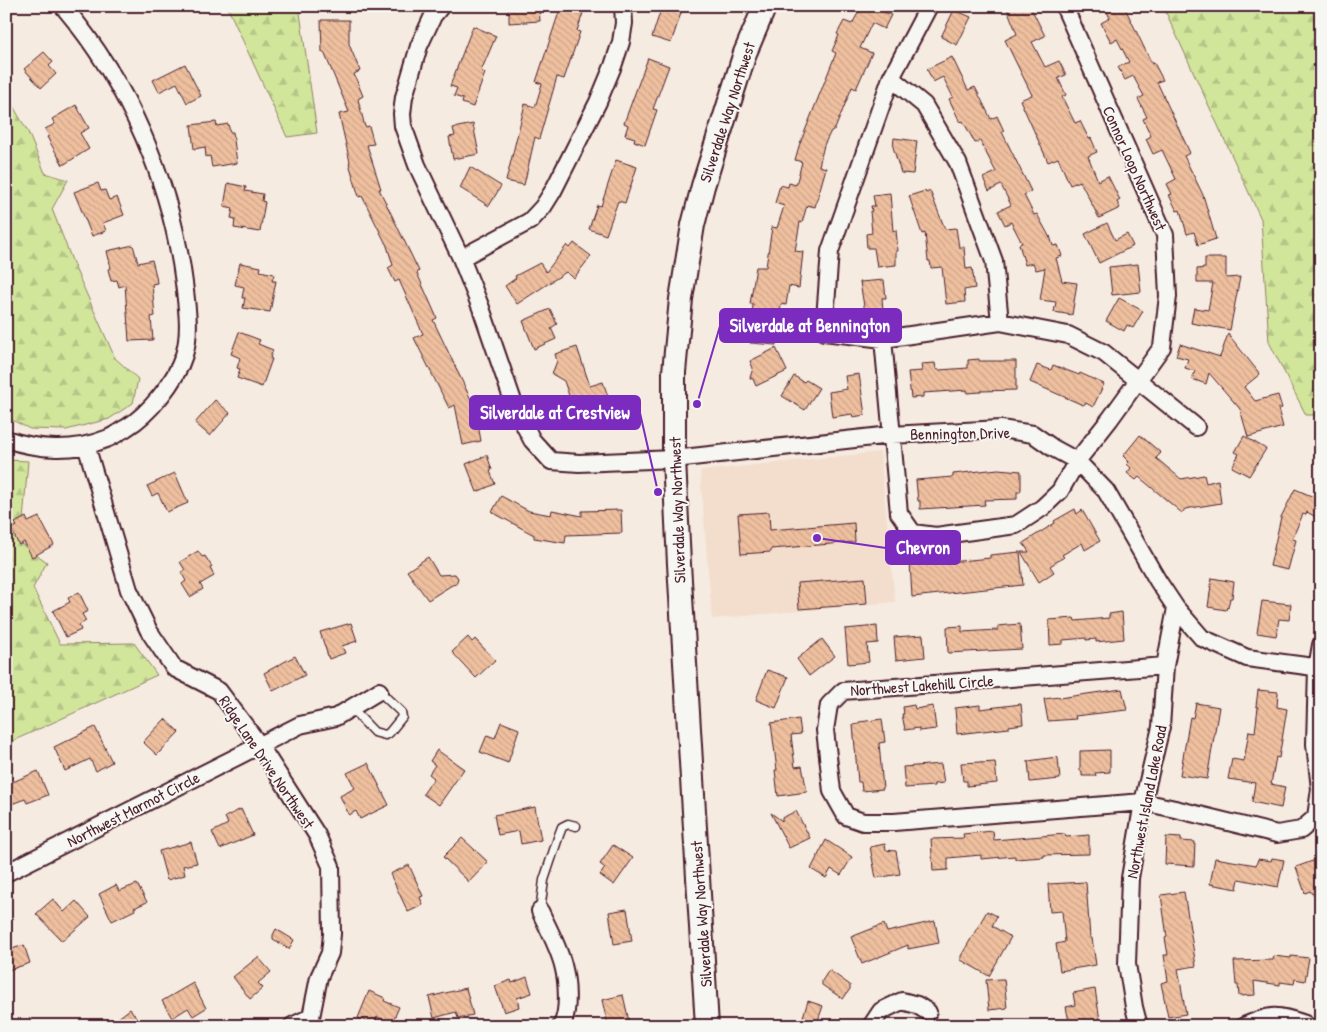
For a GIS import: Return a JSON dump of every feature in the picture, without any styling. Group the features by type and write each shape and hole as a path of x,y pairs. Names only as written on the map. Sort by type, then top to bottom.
{"main road":[{"name":"Silverdale Way Northwest","path":"708,1026 674,459 676,339 693,225 703,186 745,53 765,6"}],"street":[{"path":"6,439 25,446 50,449 86,445 107,439 132,424 158,399 175,376 184,355 188,334 187,304 182,270 171,213 159,173 136,120 114,77 82,29 62,6"},
{"name":"Bennington Drive","path":"441,6 433,16 419,46 404,97 403,126 417,165 461,258 481,308 515,407 532,440 551,461 579,463 674,459 891,435 1001,429 1033,434 1077,461 1106,491 1158,581 1176,608 1202,638 1246,658 1319,668"},
{"path":"461,258 530,221 554,191 598,102 613,66 621,42 624,23 623,6"},
{"path":"930,6 891,78 830,251 824,332 883,339 1000,322 1068,335 1104,353 1196,427"},
{"name":"Connor Loop Northwest","path":"883,339 899,513 913,533 936,536 1016,525 1042,508 1060,491 1077,461 1162,347 1168,296 1165,235 1064,6"},
{"path":"891,78 924,105 958,163 994,261 1000,322"},
{"name":"Ridge Lane Drive Northwest","path":"86,445 129,590 149,631 174,668 219,691 260,746 317,835 331,866 332,934 330,954 319,976 315,1021"},
{"name":"Northwest Island Lake Road","path":"1139,1026 1127,964 1130,878 1143,802 1161,727 1165,666 1176,608"},
{"name":"Northwest Lakehill Circle","path":"1165,666 843,691 829,705 825,730 832,791 846,816 863,822 894,822 1143,802 1277,834 1301,830 1316,817 1320,790 1316,744 1321,645"},
{"name":"Northwest Marmot Circle","path":"6,873 260,746 300,724 336,717 379,691"},
{"path":"540,911 563,965 567,997 565,1019 562,1026"},
{"path":"871,1026 881,1011 902,1001 917,1005 928,1012"},
{"path":"1244,1026 1265,1017 1283,1017 1306,1026"},
{"path":"292,1026 315,1021"}],"lane":[{"path":"350,708 374,732 385,735 389,733 402,717 401,712 379,691"},
{"path":"540,911 544,880 559,834 562,827 568,824 576,826"}],"shaded area":[{"path":"880,452 895,602 712,619 700,471"}],"green space":[{"path":"227,6 299,6 317,133 287,137"},
{"path":"1163,6 1321,6 1321,415 1306,415 1269,342 1261,219"},
{"path":"6,94 28,132 45,173 68,180 52,209 75,268 115,358 138,379 133,403 109,419 66,430 30,429 6,417"},
{"path":"6,460 28,461 21,544 47,562 33,588 60,644 134,643 157,675 6,744"}],"building":[{"path":"509,6 539,6 540,21 509,23"},
{"path":"561,6 583,13 577,31 580,32 564,79 557,77 539,139 535,137 524,185 506,181 525,104 535,107 542,84 536,82"},
{"path":"662,6 670,6 682,10 671,43 652,37"},
{"path":"862,6 888,6 884,12 891,15 884,29 872,23 860,48 872,53 856,89 852,87 835,129 831,131 824,145 819,166 826,168 815,207 807,205 802,223 800,222 795,251 803,252 799,288 789,286 786,305 781,304 776,345 750,343 753,304 750,304 756,267 766,267 772,227 777,228 784,206 775,203 780,185 788,187 789,183 796,185 802,162 795,160 836,53 832,51 839,35 837,34 844,21 852,24"},
{"path":"1006,6 1030,6 1045,36 1032,42 1045,67 1059,61 1066,75 1058,78 1066,95 1062,97 1075,123 1080,121 1097,152 1088,156 1098,181 1108,176 1120,200 1117,202 1120,208 1099,218 1080,181 1070,185 1058,158 1048,162 1020,100 1032,95 1005,40 1017,34"},
{"path":"1104,6 1124,6 1152,64 1154,63 1163,80 1157,82 1190,153 1184,156 1203,195 1216,239 1198,245 1194,232 1187,234 1180,210 1177,211 1169,195 1172,194 1167,184 1176,179 1162,150 1153,154 1146,139 1151,136 1143,119 1147,117 1138,99 1144,96 1133,76 1125,80 1118,67 1129,62 1117,39 1111,42 1101,23 1110,18"},
{"path":"954,10 971,17 957,45 941,37"},
{"path":"321,20 349,20 349,44 360,71 354,74 363,96 358,99 365,127 369,126 374,144 367,145 381,189 379,189 419,271 417,273 437,318 433,320 475,408 481,441 463,445 455,405 449,408 414,338 423,334 399,280 395,282 388,268 393,265 387,246 362,196 359,197 349,163 339,114 349,112 324,52 322,52"},
{"path":"473,26 496,36 481,71 485,73 473,107 462,103 463,99 454,96 457,88 450,86"},
{"path":"44,52 53,62 49,66 56,74 41,88 24,69"},
{"path":"952,57 968,90 975,87 991,119 997,116 1004,131 1002,132 1031,191 1024,195 1034,215 1037,214 1050,238 1050,236 1053,246 1058,245 1062,256 1056,258 1062,281 1077,283 1072,315 1054,312 1056,302 1040,300 1045,268 1036,270 1033,263 1025,265 1019,244 1022,243 1011,222 1005,225 998,211 1011,205 1001,185 989,191 983,178 996,172 980,141 975,143 963,121 960,122 949,99 953,97 943,77 933,82 927,69"},
{"path":"648,58 669,66 653,109 657,110 645,145 634,141 635,138 625,135 628,125 624,123"},
{"path":"185,64 201,96 187,103 177,83 159,92 153,80"},
{"path":"76,105 89,128 80,133 89,149 63,165 47,137 49,136 45,129 55,124 52,119"},
{"path":"216,122 217,126 228,124 230,132 233,132 237,163 212,167 210,156 206,157 205,147 194,149 191,125"},
{"path":"473,124 479,154 453,159 449,137 455,136 453,128"},
{"path":"894,138 917,141 913,174 901,173 893,147"},
{"path":"616,160 637,167 625,203 618,201 606,235 589,229 597,205 601,206"},
{"path":"470,167 501,186 489,206 460,188"},
{"path":"98,183 101,191 105,190 109,200 117,197 124,215 103,223 106,231 92,236 74,192"},
{"path":"228,183 246,187 245,191 263,194 262,201 265,202 260,232 234,228 235,219 231,218 233,208 224,206"},
{"path":"925,191 926,193 930,191 945,229 956,228 959,247 964,247 966,269 972,268 975,288 964,290 965,302 946,304 942,267 931,268 930,261 928,261 925,233 922,234 909,196"},
{"path":"890,193 893,231 896,230 898,251 896,251 896,265 877,267 874,248 867,248 866,234 872,233 870,211 872,211 871,206 875,206 873,195"},
{"path":"1107,223 1115,240 1127,234 1133,246 1099,263 1085,234"},
{"path":"574,243 591,256 574,278 566,272 517,304 505,286 516,278 515,276 540,263 546,272 567,245 570,248"},
{"path":"133,245 138,263 152,260 156,276 157,283 152,284 155,316 151,317 153,340 129,341 125,285 119,287 117,280 111,281 108,269 111,268 107,251"},
{"path":"1205,258 1226,258 1226,278 1240,277 1230,330 1191,323 1194,308 1208,310 1213,283 1197,283 1197,269 1205,268"},
{"path":"240,263 261,267 260,271 274,274 272,281 276,281 270,312 243,308 245,298 242,298 244,287 235,285"},
{"path":"1138,264 1141,292 1112,295 1109,267"},
{"path":"884,280 886,298 882,298 883,310 865,312 860,282"},
{"path":"1119,298 1143,311 1133,328 1127,325 1124,331 1106,321"},
{"path":"550,309 557,324 551,328 556,339 534,349 523,321"},
{"path":"239,332 260,340 258,344 273,350 270,358 272,359 262,387 237,378 240,369 237,368 240,358 231,354"},
{"path":"1228,334 1260,374 1244,387 1255,401 1278,395 1282,408 1278,409 1283,427 1248,437 1240,409 1209,373 1206,384 1192,379 1195,371 1185,368 1188,359 1176,356 1180,344 1220,357"},
{"path":"577,347 590,386 603,382 610,402 593,409 594,413 577,419 564,381 552,374 557,361 555,354"},
{"path":"776,348 787,371 756,386 753,379 750,378 753,368 750,361"},
{"path":"979,359 979,361 1016,361 1016,390 967,393 967,390 923,393 923,397 911,398 908,372 922,371 921,364 935,363 936,369 939,370 968,368 968,360"},
{"path":"1037,365 1051,370 1053,365 1079,375 1080,373 1104,384 1093,407 1086,403 1083,405 1030,382"},
{"path":"859,374 865,415 853,417 852,414 832,417 829,392 847,389 845,376"},
{"path":"794,376 804,382 806,380 819,388 805,410 782,396"},
{"path":"215,400 230,413 210,436 195,423"},
{"path":"1140,435 1161,453 1156,458 1181,479 1204,475 1206,483 1218,480 1221,503 1185,509 1182,513 1139,477 1136,480 1127,473 1131,468 1127,464 1129,462 1123,456"},
{"path":"1244,436 1266,449 1249,476 1232,467 1239,454 1235,452"},
{"path":"487,455 495,484 477,492 466,464"},
{"path":"998,469 1021,471 1021,489 1020,492 1017,492 1017,499 984,500 985,505 920,509 916,480 953,477 953,474"},
{"path":"175,473 188,503 167,512 158,493 152,496 147,486"},
{"path":"1295,489 1321,500 1321,506 1316,517 1307,512 1306,515 1303,514 1292,539 1296,540 1288,570 1270,566 1281,517"},
{"path":"501,496 529,511 551,515 552,510 582,516 582,511 621,510 622,533 566,535 565,543 534,538 534,535 492,512"},
{"path":"1075,509 1077,514 1082,510 1100,541 1085,550 1082,543 1062,555 1064,557 1050,566 1054,572 1039,582 1021,552 1029,552 1023,543"},
{"path":"769,512 770,530 854,523 855,542 771,549 771,552 741,554 738,514"},
{"path":"26,517 28,522 39,517 54,545 32,557 24,542 19,545 11,529 17,526 15,523"},
{"path":"198,551 202,557 205,556 212,567 210,568 214,576 200,584 203,589 190,597 182,584 186,581 181,572 185,570 180,562"},
{"path":"1020,552 1023,585 912,597 910,562 939,559 940,563 990,558 990,555"},
{"path":"428,557 439,575 455,574 458,578 456,584 428,600 407,571"},
{"path":"865,578 867,604 799,609 797,583"},
{"path":"1212,578 1234,582 1232,598 1230,598 1226,610 1208,607"},
{"path":"79,592 88,611 82,614 86,621 79,625 81,630 66,637 53,611 70,602 68,598"},
{"path":"1262,601 1291,604 1289,620 1279,619 1276,636 1257,633"},
{"path":"1122,612 1124,639 1096,642 1096,639 1086,640 1086,638 1063,640 1063,644 1050,645 1049,620 1074,618 1075,621 1109,618 1109,614"},
{"path":"351,623 357,641 342,646 345,653 329,659 320,632"},
{"path":"1020,624 1022,649 948,653 947,627 962,626 962,632 998,630 998,626"},
{"path":"877,626 878,643 867,644 869,662 848,664 845,629"},
{"path":"923,635 925,657 896,660 894,637"},
{"path":"468,637 472,642 475,639 495,660 476,678 452,652"},
{"path":"822,639 835,656 809,676 797,659"},
{"path":"295,656 305,675 273,691 264,673"},
{"path":"767,670 788,677 776,708 756,700"},
{"path":"1122,689 1127,710 1075,716 1076,719 1048,721 1044,699"},
{"path":"1258,690 1278,692 1277,707 1287,709 1279,758 1276,757 1271,784 1285,787 1281,808 1252,802 1255,783 1228,779 1232,759 1244,761 1249,731 1255,732"},
{"path":"1196,703 1219,707 1207,779 1180,775 1190,717 1193,718"},
{"path":"1021,704 1023,724 1009,726 1009,728 957,734 955,708 980,705 980,709"},
{"path":"914,705 915,709 933,706 936,729 919,731 919,728 905,730 902,714 904,714 903,707"},
{"path":"165,719 179,732 157,755 143,742"},
{"path":"799,719 801,734 791,735 795,767 802,766 807,792 778,796 771,723"},
{"path":"882,719 885,742 879,743 883,789 862,791 861,782 858,782 853,725 859,724 859,722"},
{"path":"501,722 519,729 508,763 480,752 487,735 495,738"},
{"path":"95,727 112,762 96,771 90,759 65,771 54,747"},
{"path":"437,750 464,769 439,805 423,794 434,778 429,774 435,765 430,761"},
{"path":"1110,750 1110,772 1095,773 1096,776 1082,776 1082,771 1080,771 1080,751"},
{"path":"1057,757 1060,779 1030,782 1028,761"},
{"path":"995,762 997,783 967,786 967,781 963,781 961,763"},
{"path":"368,763 389,805 360,819 356,811 349,815 340,796 355,788 347,773"},
{"path":"941,764 944,783 934,784 934,786 905,788 903,767"},
{"path":"38,771 48,795 27,803 25,799 6,806 6,785"},
{"path":"535,807 541,840 521,844 519,831 498,835 494,815"},
{"path":"241,809 253,835 220,849 212,832 228,824 225,817"},
{"path":"796,811 810,838 789,848 771,813 782,821 782,818"},
{"path":"993,831 994,840 1065,834 1066,837 1089,835 1089,854 1044,855 1044,857 1015,859 1015,856 981,859 981,855 948,858 948,870 933,871 931,839 964,838 963,834"},
{"path":"1166,837 1181,838 1181,841 1195,842 1194,866 1165,864"},
{"path":"462,838 488,862 469,882 443,857"},
{"path":"826,840 852,857 841,875 831,869 826,878 811,869"},
{"path":"191,842 197,863 183,866 185,875 167,880 159,851"},
{"path":"885,844 886,850 896,851 900,874 876,878 870,847"},
{"path":"613,845 633,858 614,885 600,875 605,868 600,864"},
{"path":"1215,858 1256,865 1258,859 1271,861 1272,858 1284,860 1278,887 1239,879 1237,889 1210,884"},
{"path":"1321,858 1321,891 1312,894 1310,891 1305,893 1296,867"},
{"path":"409,865 423,896 420,897 423,905 408,912 390,874"},
{"path":"1086,882 1090,938 1092,938 1096,965 1060,971 1056,944 1065,942 1062,911 1050,912 1048,884"},
{"path":"137,884 147,902 112,921 99,894 116,885 119,891"},
{"path":"1184,892 1196,966 1178,969 1186,1014 1168,1017 1161,983 1168,981 1164,955 1168,955 1161,895"},
{"path":"53,899 64,912 76,901 90,917 62,941 36,914"},
{"path":"627,909 632,941 614,944 609,912"},
{"path":"987,911 997,916 992,926 1011,937 989,976 961,960 961,956"},
{"path":"935,921 939,943 908,949 908,945 862,964 851,937 884,924 887,932"},
{"path":"276,929 294,940 289,949 273,939"},
{"path":"24,945 30,963 6,971 6,951"},
{"path":"1274,956 1309,958 1305,981 1295,979 1294,984 1280,982 1280,985 1254,981 1255,995 1239,996 1234,961 1273,960"},
{"path":"258,957 271,972 258,983 263,988 250,999 233,977"},
{"path":"829,970 850,985 850,989 843,999 822,985 822,981"},
{"path":"527,977 532,993 517,998 519,1007 504,1012 495,986 511,980 512,983"},
{"path":"1004,979 1007,1008 989,1010 986,980"},
{"path":"193,983 206,1008 193,1016 188,1008 172,1018 162,1001"},
{"path":"466,988 473,1015 458,1018 456,1012 434,1018 429,997"},
{"path":"1095,989 1101,1026 1070,1026 1066,1007 1075,1005 1073,993"},
{"path":"369,991 385,998 384,1001 399,1007 392,1023 377,1017 374,1025 358,1018"},
{"path":"623,995 630,1026 608,1026 602,1000"},
{"path":"808,1001 823,1006 816,1026 800,1026"},
{"path":"130,1009 143,1026 108,1026"}],"place":[{"name":"Silverdale at Bennington","path":"697,404"},
{"name":"Silverdale at Crestview","path":"658,492"},
{"name":"Chevron","path":"817,538"}]}
